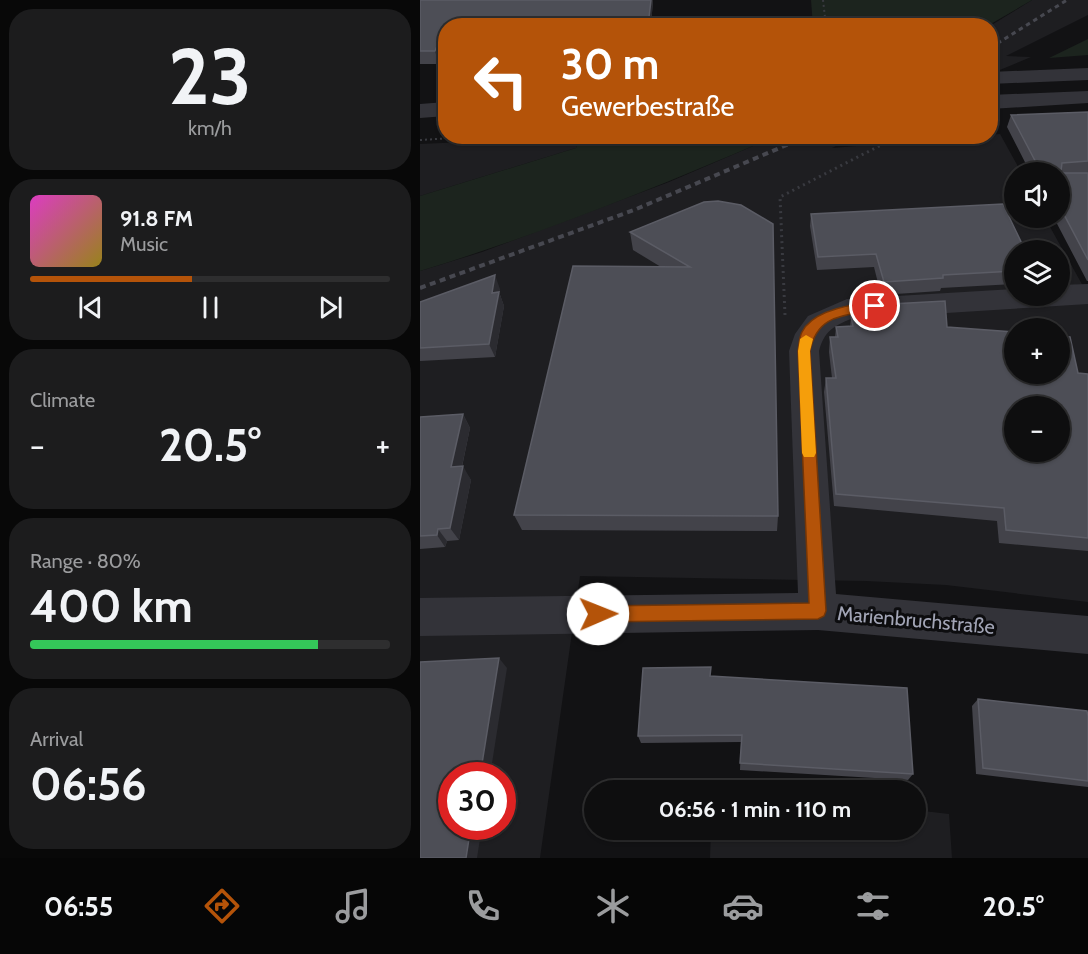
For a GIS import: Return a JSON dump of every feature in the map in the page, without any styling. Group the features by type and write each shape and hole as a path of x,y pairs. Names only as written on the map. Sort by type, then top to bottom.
{"street":[{"path":"998,78 1088,74"},
{"path":"998,102 1088,98"},
{"path":"420,111 438,110"},
{"path":"420,126 438,125"},
{"path":"1070,295 1088,294"},
{"path":"818,611 804,351 808,333 825,318 847,309 1004,299"},
{"name":"Marienbruchstraße","path":"420,617 818,611 1088,635"}],"path":[{"path":"823,0 825,18"},
{"path":"420,140 438,139"},
{"path":"804,351 786,335 780,197 883,144"}],"shaded area":[{"path":"811,0 1032,0 998,20 812,18"},
{"path":"1032,0 1088,0 1088,15 1006,56 1031,57 998,71 998,21"},
{"path":"1088,39 1088,55 1049,58"},
{"path":"998,134 1000,134 1015,162 1004,162 1004,228 1051,228 1057,240 1004,240 1004,306 1070,306 1070,263 1088,295 1088,602 946,585 866,581 580,576 540,858 420,858 420,271 482,252 669,182 758,144 840,144 832,148 880,144 998,144"},
{"path":"420,144 577,144 576,148 420,196"},
{"path":"577,144 758,144 599,209 420,271 420,196 576,148"},
{"path":"926,811 949,814 952,858 710,858 711,840 926,840"}],"building":[{"path":"420,0 651,0 649,18 438,18 438,44 435,51 420,51"},
{"path":"1088,112 1088,161 1036,162 1011,115"},
{"path":"1070,173 1088,173 1088,260 1070,226"},
{"path":"718,201 741,205 773,224 778,516 514,515 573,266 690,267 630,232 704,202"},
{"path":"1003,204 1004,228 1014,228 1020,240 1004,240 1004,272 943,275 943,278 884,282 876,254 818,257 811,214"},
{"path":"495,275 492,293 499,292 489,344 420,348 420,302"},
{"path":"945,301 947,327 1004,331 1004,384 1070,384 1070,337 1078,373 1088,374 1088,538 1006,530 1004,508 836,494 826,378 836,378 830,337 838,337 836,327 853,326 851,316 894,315 891,304"},
{"path":"463,414 451,467 463,466 450,528 438,529 437,535 420,536 420,417"},
{"path":"499,658 482,762 438,762 438,840 469,840 466,858 420,858 420,662"},
{"path":"711,667 710,676 907,688 913,774 740,763 742,735 638,736 643,668"},
{"path":"978,699 1087,711 1088,781 983,768"}],"railway":[{"path":"998,43 1067,0"},
{"path":"420,288 634,210 789,144"}],"slow traffic":[{"path":"806,339 804,351 809,453"}],"route":[{"path":"598,614 818,611 804,351 808,333 825,318 847,309 875,306"}]}
